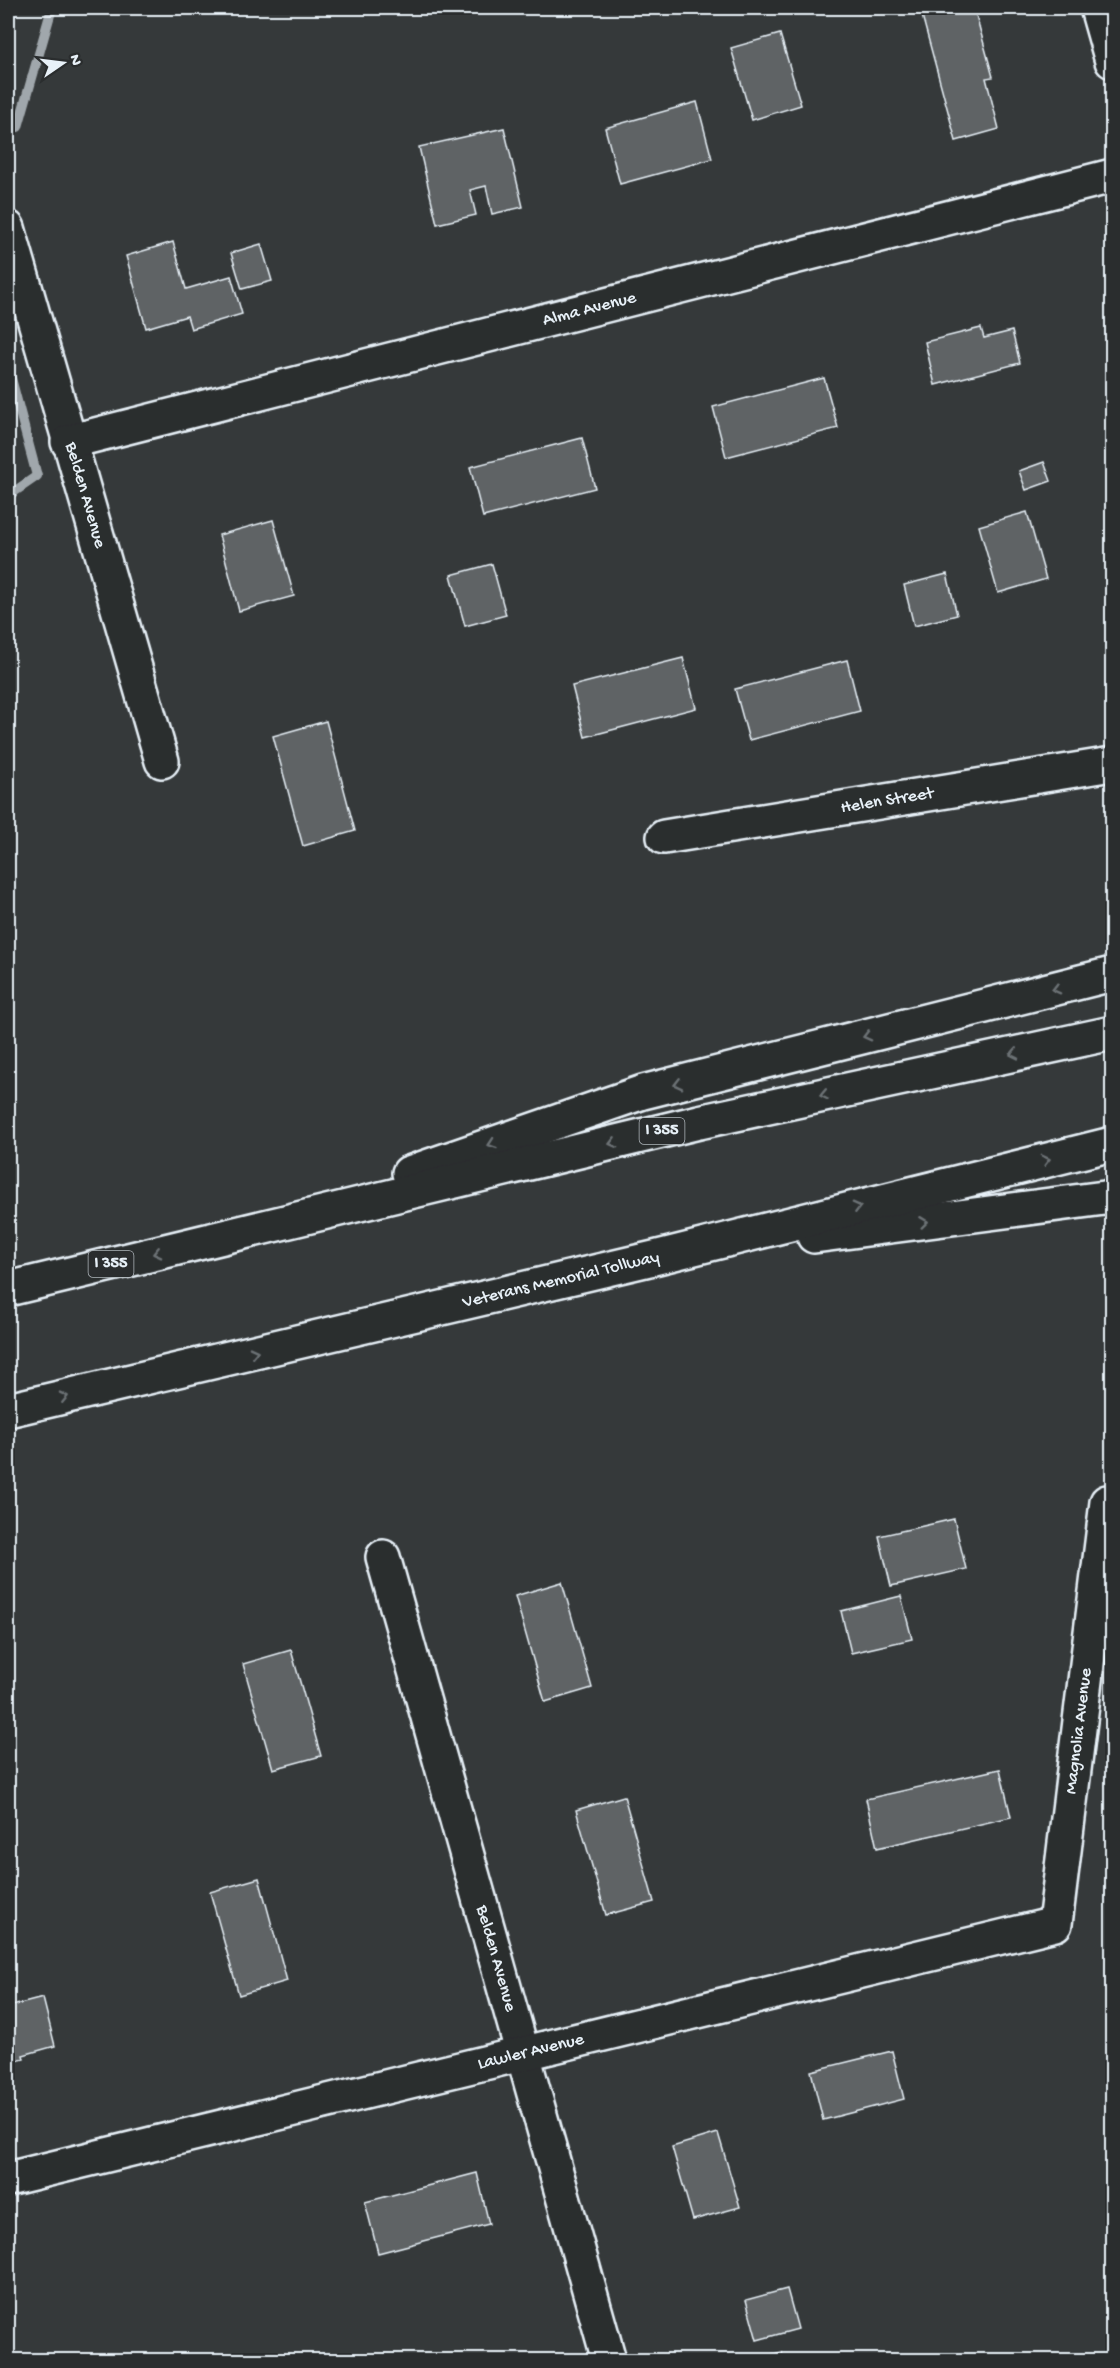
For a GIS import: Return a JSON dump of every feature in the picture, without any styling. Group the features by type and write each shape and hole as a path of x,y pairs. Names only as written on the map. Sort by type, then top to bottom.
{"main road":[{"path":"1097,8 1113,61"},
{"name":"Alma Avenue","path":"68,442 1113,176"},
{"name":"Belden Avenue","path":"8,228 162,761"},
{"name":"Helen Street","path":"664,837 1113,765"},
{"path":"214,1240 643,1092 1113,974"},
{"name":"I 355","path":"8,1289 699,1122 1113,1033"},
{"name":"Veterans Memorial Tollway","path":"8,1410 658,1257 1113,1144"},
{"path":"658,1257 1113,1197"},
{"name":"Magnolia Avenue","path":"1055,1924 1107,1502"},
{"name":"Belden Avenue","path":"383,1557 609,2361"},
{"name":"Lawler Avenue","path":"8,2179 1055,1924"}],"building":[{"path":"920,8 974,8 993,77 986,78 999,129 956,141"},
{"path":"780,34 801,105 752,120 731,48"},
{"path":"697,102 712,159 620,184 605,128"},
{"path":"504,128 523,207 492,214 486,186 470,190 476,215 437,224 419,147"},
{"path":"173,242 186,289 231,276 242,314 191,329 187,316 146,328 126,256"},
{"path":"261,244 272,281 242,289 231,253"},
{"path":"981,328 984,338 1012,331 1020,363 935,385 925,342"},
{"path":"824,378 838,428 726,457 713,407"},
{"path":"582,438 595,488 483,517 470,467"},
{"path":"1044,462 1051,481 1026,490 1019,471"},
{"path":"1027,512 1046,579 998,593 979,526"},
{"path":"273,520 294,596 239,611 219,535"},
{"path":"492,564 506,615 465,626 451,575"},
{"path":"947,574 957,615 914,626 904,585"},
{"path":"683,658 696,708 585,737 572,686"},
{"path":"847,660 860,711 749,740 735,689"},
{"path":"326,721 355,831 303,846 273,736"},
{"path":"954,1519 966,1569 891,1586 879,1536"},
{"path":"562,1582 592,1688 545,1702 515,1596"},
{"path":"901,1596 912,1639 851,1653 841,1611"},
{"path":"291,1650 321,1756 273,1769 243,1664"},
{"path":"1000,1769 1011,1817 877,1848 866,1799"},
{"path":"624,1796 654,1902 606,1915 576,1810"},
{"path":"259,1878 287,1981 239,1995 210,1892"},
{"path":"43,1998 55,2046 23,2055 24,2059 8,2063 8,2007"},
{"path":"892,2051 904,2099 823,2120 811,2071"},
{"path":"718,2133 740,2207 693,2220 672,2147"},
{"path":"477,2173 489,2224 378,2253 365,2202"},
{"path":"787,2289 798,2329 757,2340 746,2300"},
{"path":"782,2352 784,2360 750,2360"}],"waterway":[{"path":"18,127 52,8"},
{"path":"8,367 37,476 8,496"}]}
